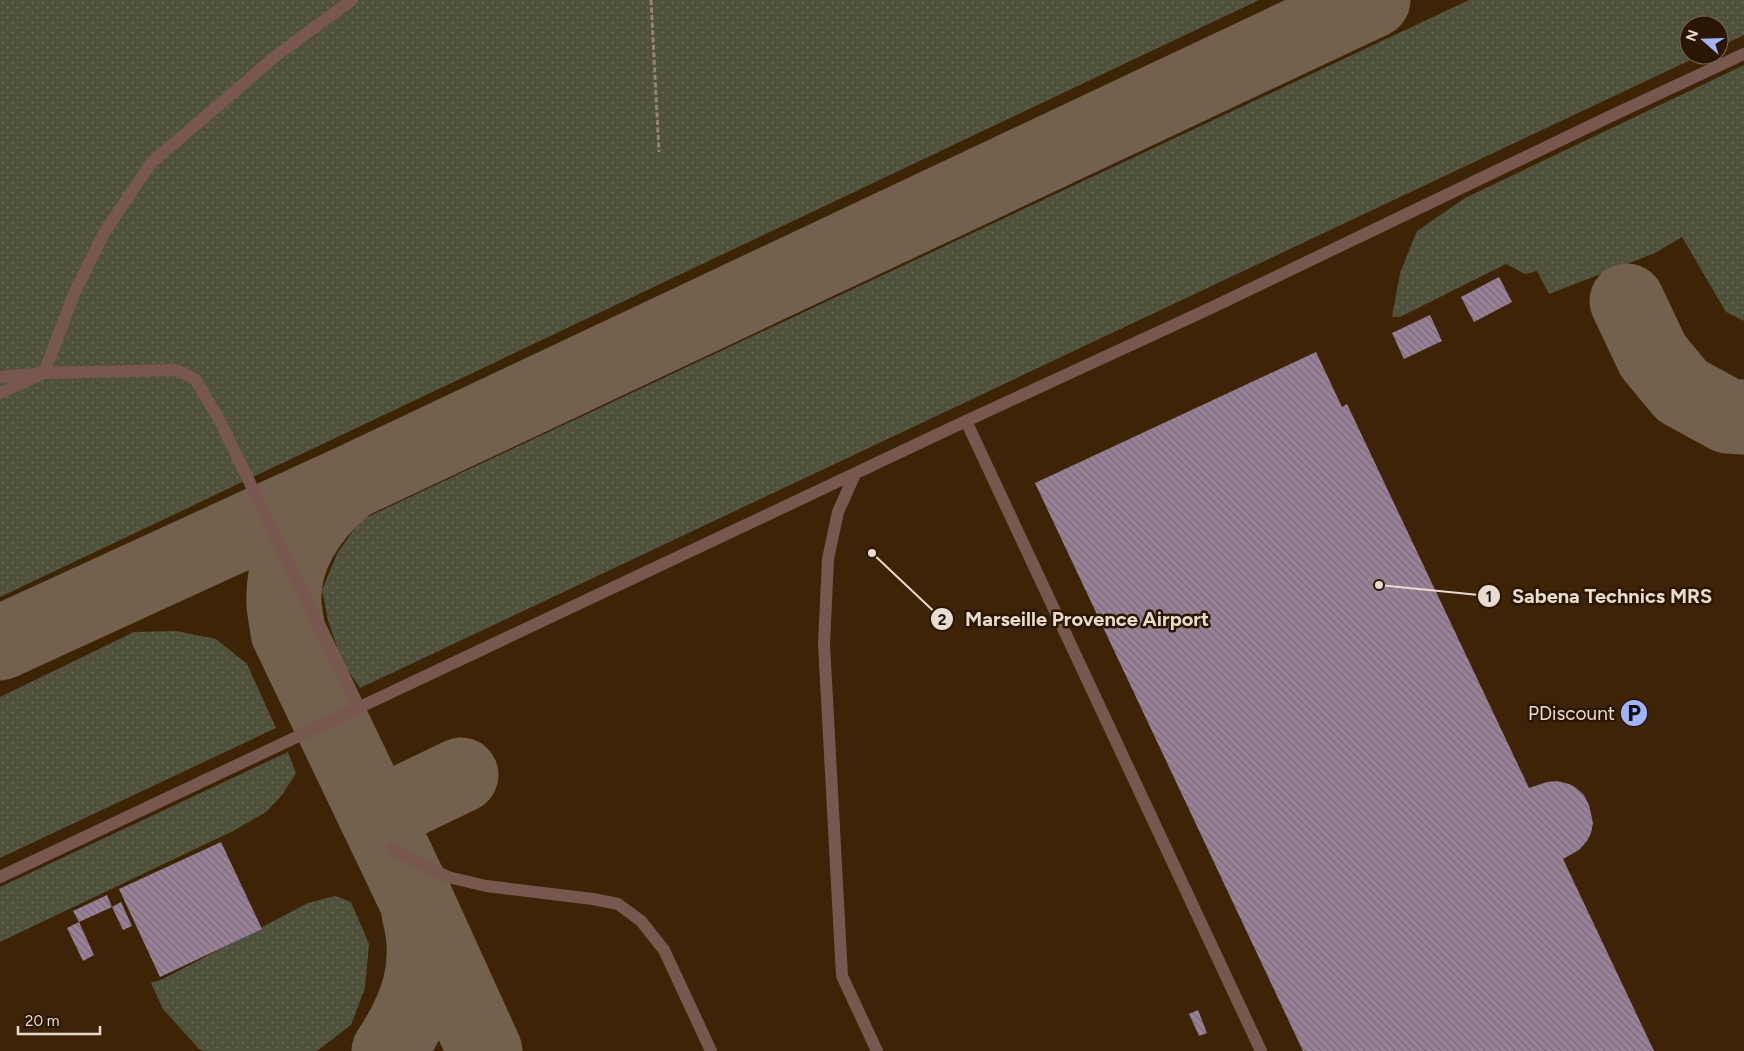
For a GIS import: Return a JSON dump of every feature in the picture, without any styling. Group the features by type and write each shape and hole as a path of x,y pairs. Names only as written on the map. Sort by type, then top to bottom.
{"lane":[{"path":"0,393 44,373 74,294 104,233 151,163 277,55 352,0"},
{"path":"0,877 966,421 1213,307 1744,54"},
{"path":"0,377 44,373 176,370 195,379 220,421 358,707"},
{"path":"966,421 1260,1051"},
{"path":"855,474 838,512 828,559 824,644 842,976 877,1051"},
{"path":"392,850 448,877 486,886 593,899 618,904 641,921 664,950 711,1051"}],"path":[{"path":"651,0 660,152"}],"shaded area":[{"path":"0,0 1744,0 1744,1051 0,1051"}],"green space":[{"path":"0,0 1259,0 0,597"},
{"path":"1469,0 1744,0 1744,35 1729,42 1729,15 1679,15 1680,65 360,688 342,662 328,620 322,590 338,552 361,520"},
{"path":"1744,65 1744,321 1726,312 1682,237 1655,253 1549,294 1537,271 1525,274 1506,264 1400,317 1392,317 1400,273 1417,231 1465,198"},
{"path":"176,631 216,639 247,664 276,728 0,858 0,697 134,632"},
{"path":"288,752 296,773 282,795 266,812 233,831 0,942 0,887"},
{"path":"335,896 351,902 369,944 365,988 351,1025 317,1051 203,1051 199,1049 163,1009 151,983 163,979 308,903"}],"building":[{"path":"1499,277 1512,302 1474,322 1461,297"},
{"path":"1430,315 1442,341 1404,359 1392,333"},
{"path":"1316,352 1342,407 1347,404 1529,788 1557,781 1569,784 1584,795 1589,805 1593,823 1591,833 1579,850 1563,859 1654,1051 1303,1051 1035,483"},
{"path":"221,842 262,929 160,977 119,889"},
{"path":"107,895 112,907 79,922 73,911"},
{"path":"121,902 132,926 123,930 112,907"},
{"path":"79,922 94,955 83,961 67,928"},
{"path":"1198,1010 1207,1033 1199,1036 1189,1014"}],"taxiway":[{"path":"0,643 351,482 1373,0"},
{"path":"1627,301 1653,356 1682,391 1728,416 1744,417"},
{"path":"343,488 309,525 292,555 284,588 284,605 288,632 413,893 485,1051"},
{"path":"376,816 461,775"},
{"path":"389,1051 408,1019 420,985 424,950 419,913"}],"place":[{"name":"Marseille Provence Airport","path":"872,553"},
{"name":"Sabena Technics MRS","path":"1379,585"},
{"name":"PDiscount","path":"1634,713"}]}
